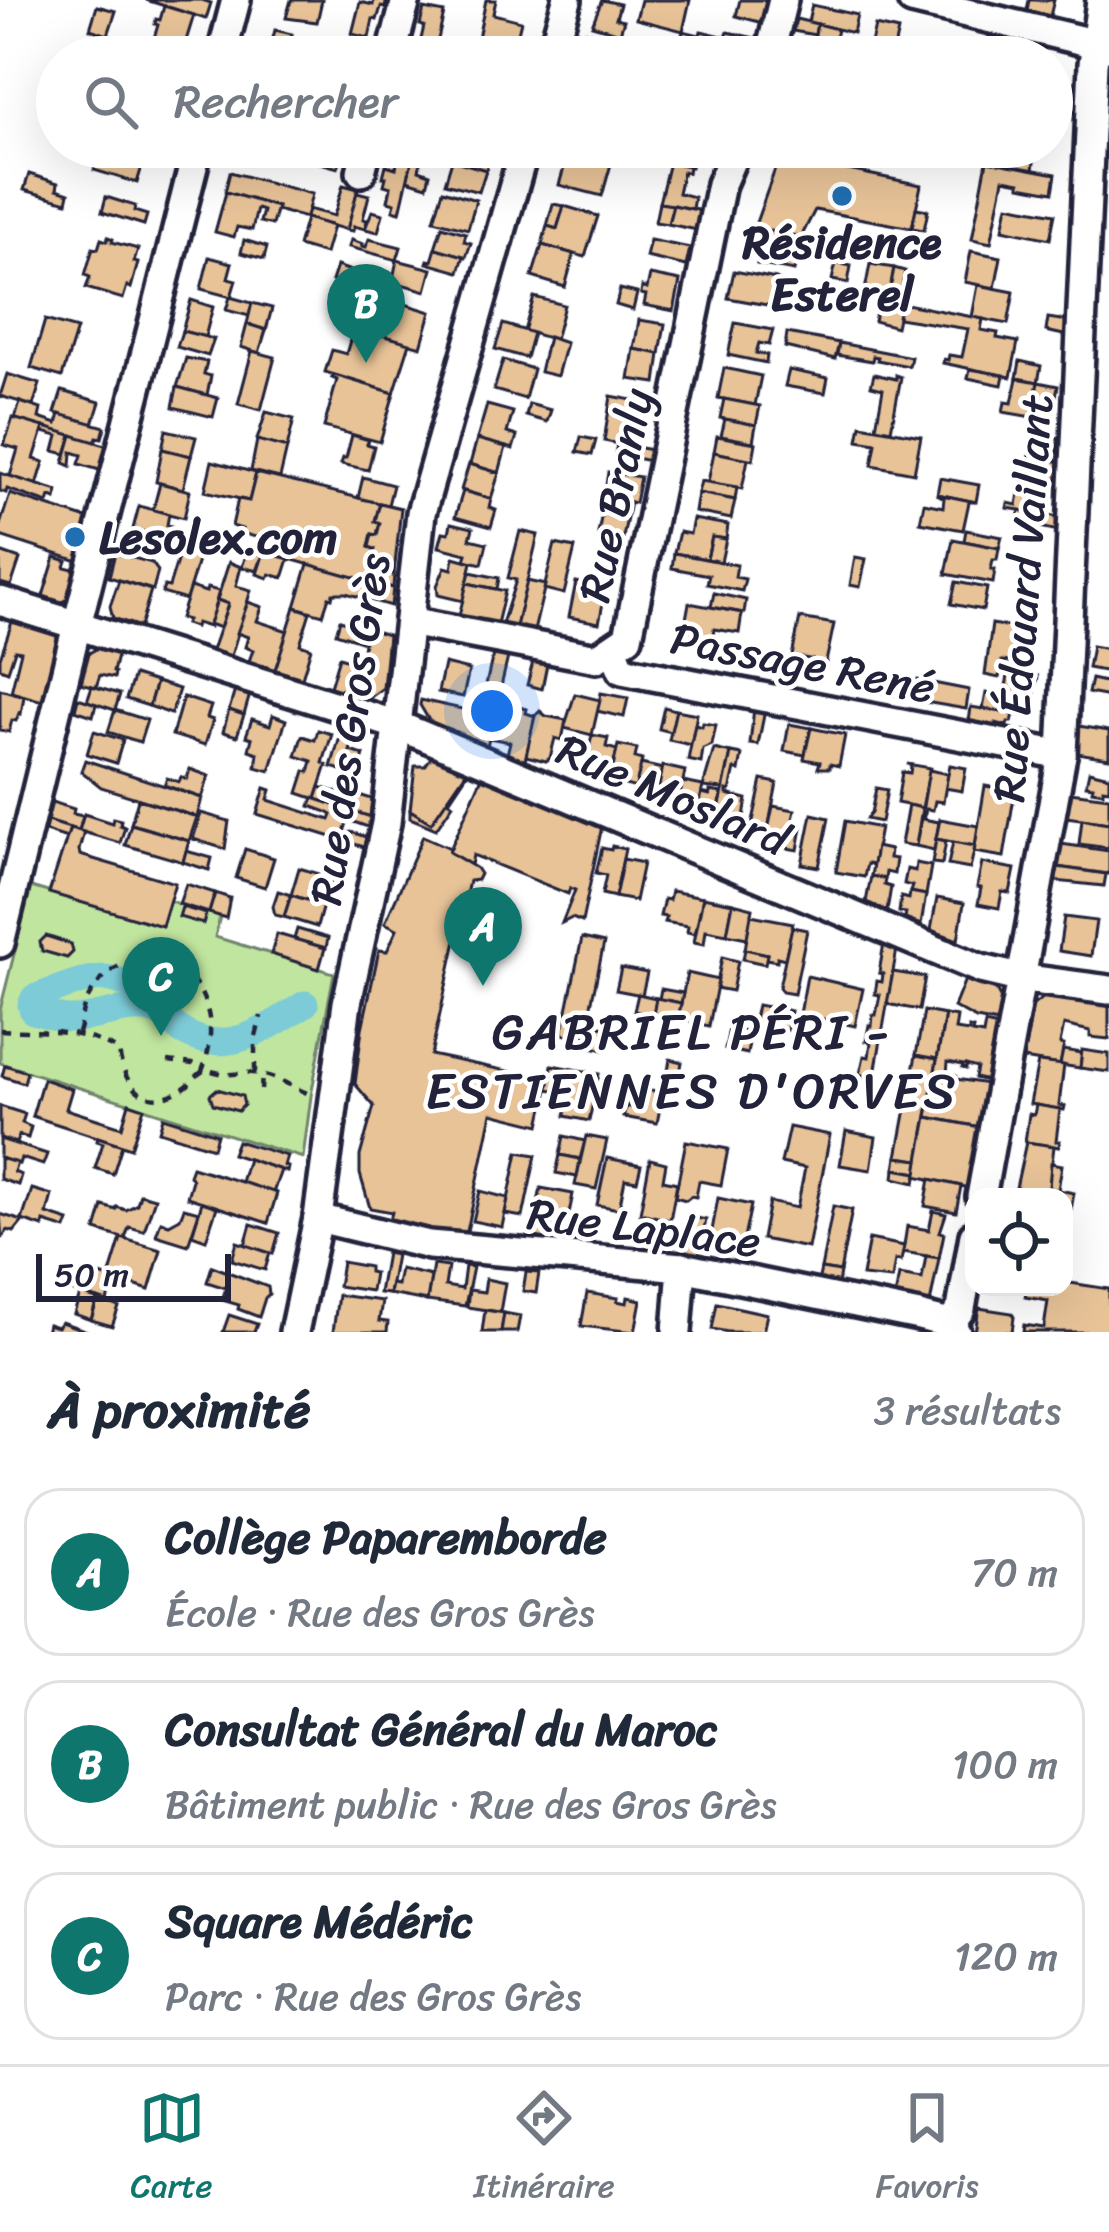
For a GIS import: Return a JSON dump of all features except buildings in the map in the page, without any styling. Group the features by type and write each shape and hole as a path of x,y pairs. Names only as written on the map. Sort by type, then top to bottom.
{"street":[{"path":"227,36 236,0"},
{"path":"397,36 406,0"},
{"path":"557,36 567,0"},
{"path":"774,36 783,0"},
{"path":"913,0 1064,36"},
{"name":"Rue Édouard Vaillant","path":"983,1188 1062,755 1101,0"},
{"path":"0,943 194,168"},
{"name":"Rue des Gros Grès","path":"294,1332 317,1218 347,1003 386,823 421,513 519,168"},
{"name":"Rue Branly","path":"409,622 597,658 628,637 728,168"},
{"name":"Rue Moslard","path":"0,601 397,725 981,969 1109,990"},
{"name":"Passage René","path":"613,648 622,670 1062,755"},
{"name":"Rue Laplace","path":"317,1218 429,1245 682,1267 919,1316 953,1328"},
{"path":"677,1332 682,1267"},
{"path":"953,1328 965,1286"}],"path":[{"path":"0,1030 79,1030 119,1051 128,1083 158,1097 181,1090 202,1071 210,1010 174,962 158,958 124,962 95,989 83,1009 79,1030"},
{"path":"261,1016 255,1041 261,1090"},
{"path":"168,1061 193,1064 202,1071 258,1074 332,1106"}],"green space":[{"path":"31,887 161,926 170,901 220,916 215,937 334,973 303,1158 0,1063 0,1010"}],"waterway":[{"path":"156,1011 127,984 99,978 34,998 31,1005 33,1011 65,1019 144,1009 162,1015 185,1033 217,1042 248,1036 305,1004"}],"place":[{"name":"Résidence Esterel","path":"842,196"},
{"name":"Consultat Général du Maroc","path":"366,363"},
{"name":"Lesolex.com","path":"75,537"},
{"name":"Collège Paparemborde","path":"483,986"},
{"name":"Square Médéric","path":"161,1036"}],"district":[{"name":"GABRIEL PÉRI - ESTIENNES D'ORVES","path":"692,1060"}]}
